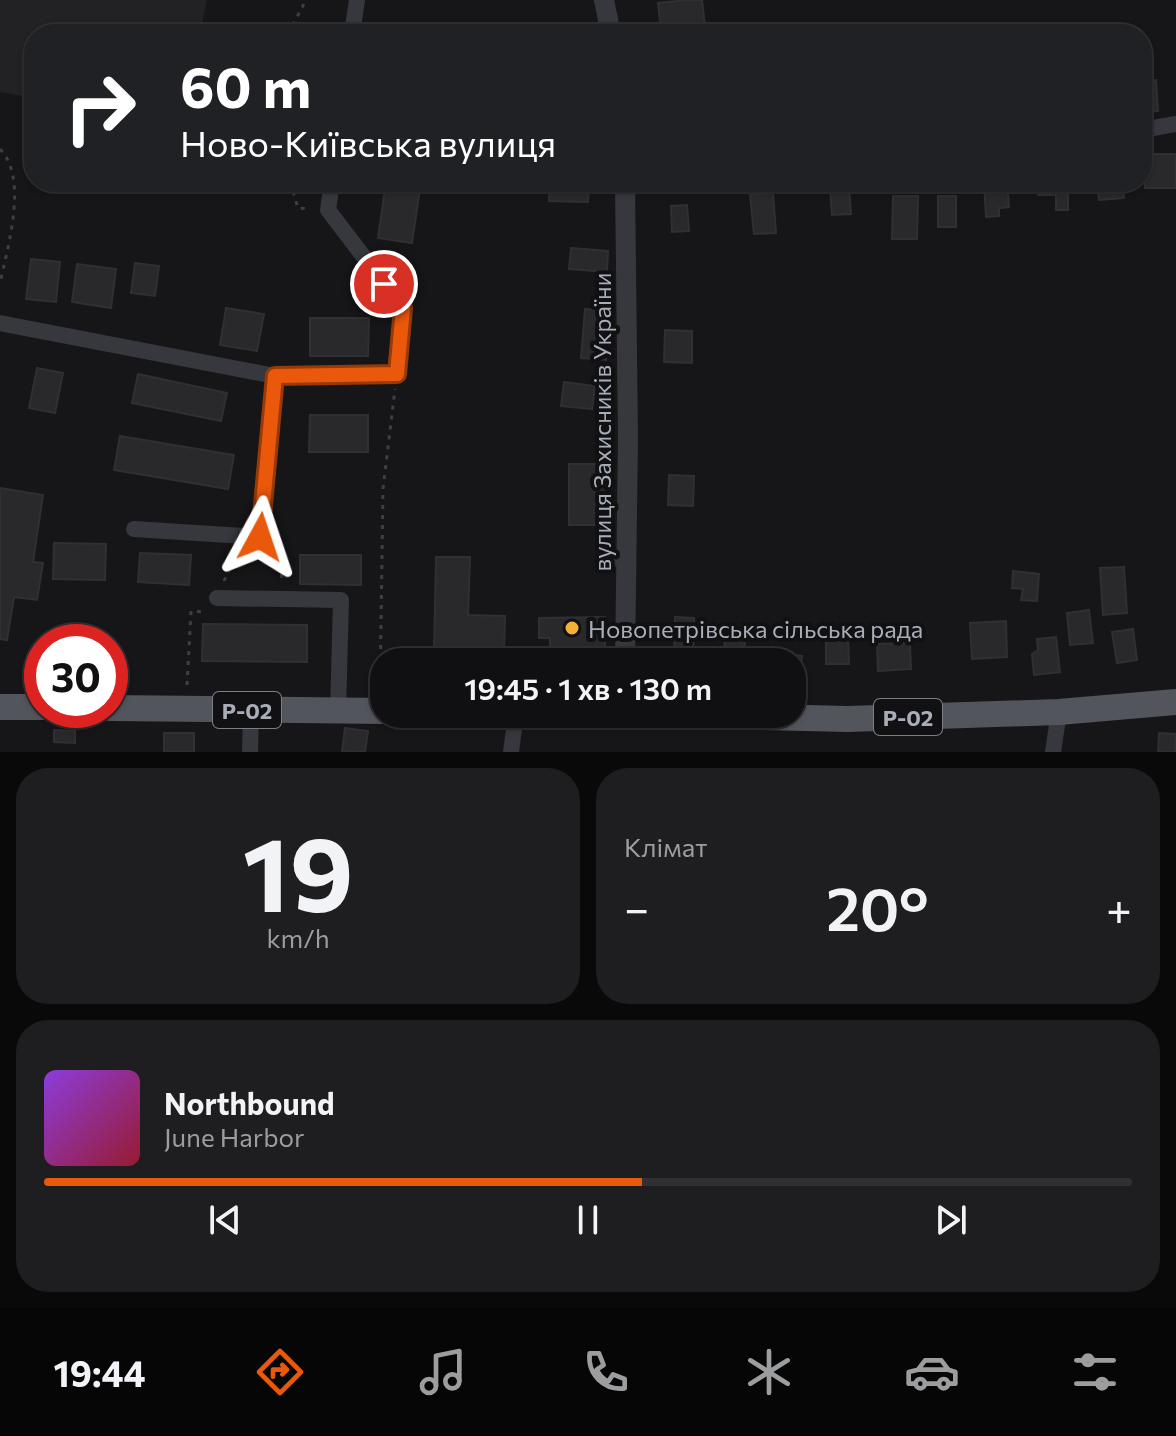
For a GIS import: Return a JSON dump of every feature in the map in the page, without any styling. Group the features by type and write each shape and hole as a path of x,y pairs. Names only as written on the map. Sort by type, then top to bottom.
{"main road":[{"name":"Р-02","path":"806,718 1059,712 1176,702"},
{"path":"0,707 24,707"},
{"name":"Р-02","path":"128,708 370,711"}],"street":[{"path":"353,24 357,0"},
{"path":"604,0 609,24"},
{"path":"1152,128 1176,124"},
{"path":"0,323 275,376 397,374 403,308 328,210 331,192"},
{"name":"вулиця Захисників України","path":"624,648 620,562 628,285 625,192"},
{"path":"134,529 260,537 275,376"},
{"path":"217,598 341,600 338,711"},
{"path":"250,752 251,710"},
{"path":"1053,752 1059,712"},
{"path":"511,752 514,728"}],"path":[{"path":"293,24 306,0"},
{"path":"0,149 7,157 16,195 0,284"},
{"path":"293,192 298,208 328,210"},
{"path":"382,648 383,489 397,374"},
{"path":"262,525 279,554 284,599"}],"shaded area":[{"path":"0,0 207,0 202,24 24,24 24,96 0,92"}],"building":[{"path":"702,0 705,24 660,24 658,3"},
{"path":"1152,80 1156,80 1158,111 1152,111"},
{"path":"1152,154 1176,154 1176,188 1152,188"},
{"path":"385,192 420,192 412,243 378,238"},
{"path":"549,192 589,192 588,202 549,201"},
{"path":"830,192 849,192 851,214 832,215"},
{"path":"985,192 1008,192 1009,207 999,208 999,216 986,217"},
{"path":"1038,192 1068,192 1068,210 1056,210 1056,195 1038,195"},
{"path":"1098,192 1123,192 1124,198 1099,200"},
{"path":"773,193 776,233 754,234 750,195"},
{"path":"893,196 918,196 917,239 892,239"},
{"path":"938,196 956,196 956,227 938,227"},
{"path":"687,205 689,231 672,232 671,206"},
{"path":"571,248 608,251 607,272 569,269"},
{"path":"31,259 60,262 56,302 26,299"},
{"path":"135,263 159,266 155,296 131,293"},
{"path":"77,264 116,269 111,308 72,302"},
{"path":"226,308 264,314 257,351 220,345"},
{"path":"585,309 609,311 606,360 581,358"},
{"path":"310,318 369,318 368,356 310,356"},
{"path":"665,330 692,331 692,363 664,362"},
{"path":"37,368 63,373 55,413 29,408"},
{"path":"138,374 227,393 221,421 132,403"},
{"path":"564,382 595,386 592,409 561,406"},
{"path":"310,415 368,415 368,452 309,452"},
{"path":"120,436 234,455 228,489 114,470"},
{"path":"569,464 611,464 611,525 569,525"},
{"path":"669,475 694,476 693,506 668,505"},
{"path":"0,488 43,495 33,562 43,563 37,600 14,597 7,640 0,639"},
{"path":"54,543 106,544 105,580 53,579"},
{"path":"140,553 191,555 189,585 138,582"},
{"path":"300,555 361,555 361,585 300,584"},
{"path":"436,557 470,557 468,615 505,616 504,648 434,648"},
{"path":"1124,567 1127,613 1103,615 1100,568"},
{"path":"1013,571 1039,574 1037,601 1021,600 1023,589 1012,588"},
{"path":"1089,610 1093,643 1070,645 1067,613"},
{"name":"Новопетрівська сільська рада","path":"605,617 605,648 550,648 550,638 539,638 539,618"},
{"path":"675,617 694,618 693,648 674,648"},
{"path":"1006,621 1007,657 972,659 970,623"},
{"path":"203,624 307,625 307,662 202,661"},
{"path":"1133,629 1137,660 1117,663 1112,632"},
{"path":"726,630 746,632 744,648 724,648"},
{"path":"848,635 849,664 826,664 826,636"},
{"path":"1056,637 1060,672 1034,675 1032,654 1038,650 1037,639"},
{"path":"910,643 911,669 878,671 877,644"},
{"path":"345,728 368,731 365,752 342,751"},
{"path":"54,730 75,731 75,743 54,742"},
{"path":"164,733 194,733 194,752 164,752"},
{"path":"1159,733 1176,734 1175,752 1158,752"}],"place":[{"name":"Новопетрівська сільська рада","path":"572,628"}],"route":[{"path":"260,537 275,376 397,374 403,308 384,284"}]}
